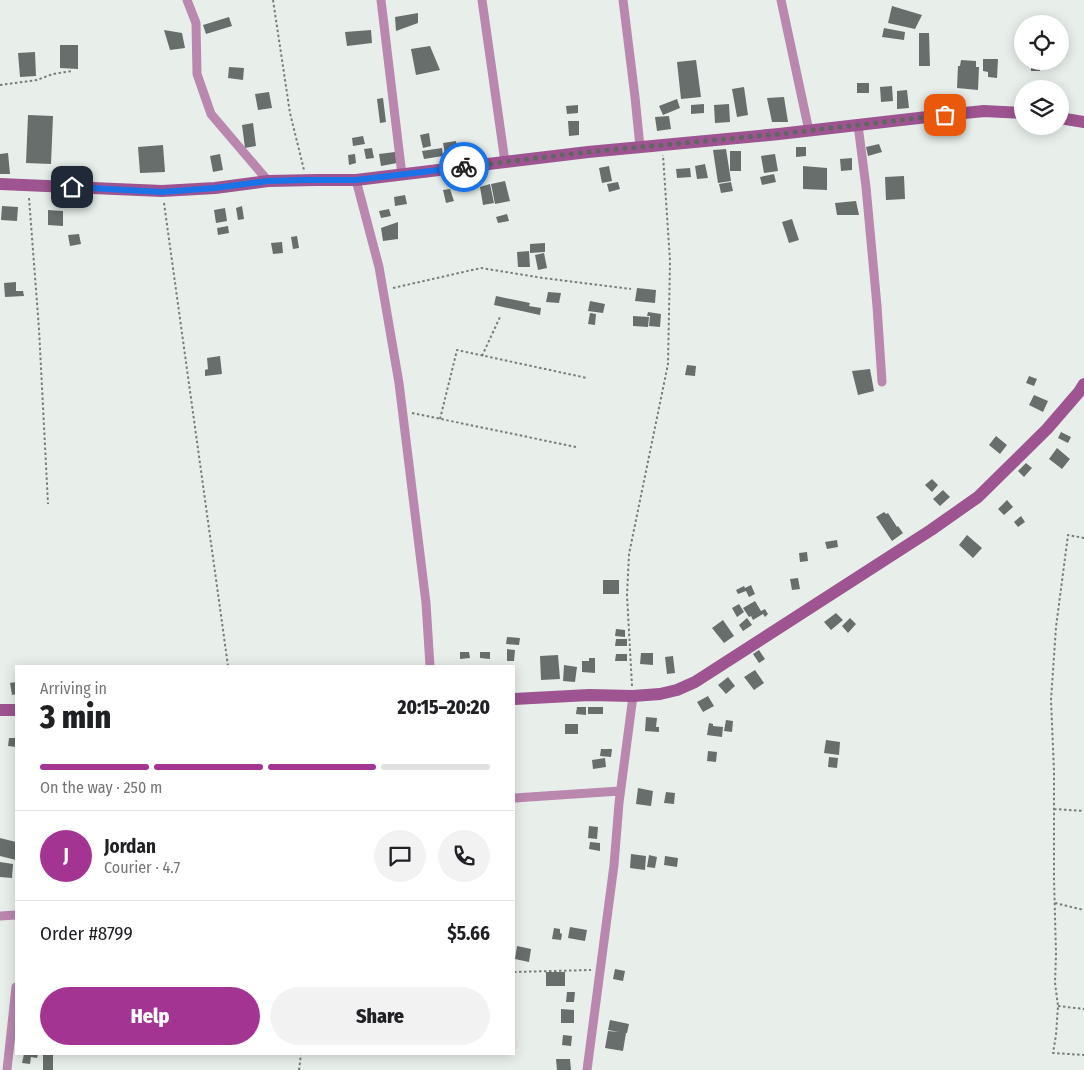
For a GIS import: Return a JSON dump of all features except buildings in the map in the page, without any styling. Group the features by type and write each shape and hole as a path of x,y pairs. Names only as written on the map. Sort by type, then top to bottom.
{"street":[{"path":"187,0 196,23 197,74 211,114 268,181"},
{"path":"381,0 402,175"},
{"path":"482,0 505,162"},
{"path":"623,0 640,147"},
{"path":"781,0 808,131"},
{"path":"0,184 162,192 268,181 356,180 640,147 808,131 984,111 1014,113"},
{"path":"1069,120 1084,122"},
{"path":"858,125 866,187 882,382"},
{"path":"356,180 379,267 399,383 426,603 430,665"},
{"path":"515,699 660,694 677,690 695,682 931,530 978,497 1047,430 1082,390"},
{"path":"587,1070 614,865 620,791 633,696"},
{"path":"0,710 15,710"},
{"path":"515,798 620,791"},
{"path":"0,916 15,915"},
{"path":"7,1070 15,996"}],"path":[{"path":"273,0 290,113 306,180"},
{"path":"0,85 37,80 54,74 72,71"},
{"path":"633,696 627,595 629,554 668,364 670,261 662,145"},
{"path":"162,192 228,665"},
{"path":"29,195 39,329 48,504"},
{"path":"383,290 481,268 631,289"},
{"path":"482,356 500,317"},
{"path":"440,419 457,350 586,378"},
{"path":"402,412 576,447"},
{"path":"1084,538 1068,535 1055,637 1051,700 1054,772 1055,983 1058,1006 1053,1053 1084,1055"},
{"path":"1054,808 1084,811"},
{"path":"1054,903 1084,910"},
{"path":"515,972 599,969"},
{"path":"1058,1006 1084,1009"},
{"path":"299,1070 301,1055"}],"way so far":[{"path":"464,167 588,152 779,134 945,115"}],"route":[{"path":"72,187 162,192 268,181 356,180 464,167"}]}
